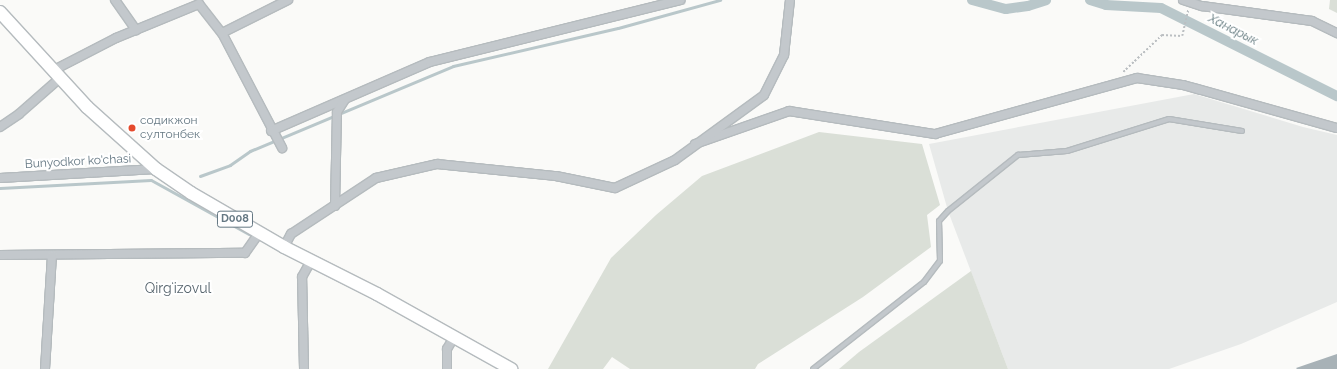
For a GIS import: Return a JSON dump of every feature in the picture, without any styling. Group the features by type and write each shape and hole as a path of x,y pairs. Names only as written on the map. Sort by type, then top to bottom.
{"main road":[{"name":"D008","path":"0,12 56,75 156,169 190,193 284,247 377,294 511,369"}],"street":[{"path":"114,0 136,30"},
{"path":"222,33 288,0"},
{"path":"273,134 344,99 430,62 680,0"},
{"path":"284,247 291,234 376,178 438,164 556,176 615,188 675,160 764,95 784,55 790,0"},
{"path":"0,127 19,114 56,75 136,30 199,1 222,33 273,134 282,148"},
{"path":"1186,1 1312,21 1337,33"},
{"path":"695,144 789,111 935,134 1110,87 1137,78 1183,85 1337,128"},
{"path":"335,206 337,112 344,99"},
{"name":"Bunyodkor ko'chasi","path":"0,178 156,169"},
{"path":"0,255 245,253 259,233"},
{"path":"45,369 52,255"},
{"path":"304,369 302,277 311,261"},
{"path":"447,369 447,349 454,337"}],"lane":[{"path":"813,369 924,282 940,261 939,221 948,211 1018,155 1068,151 1169,120 1242,131"}],"path":[{"path":"1110,87 1151,44 1162,35 1182,36 1186,1"}],"shaded area":[{"path":"1330,0 1337,0 1337,13 1329,9"},
{"path":"1194,94 1303,127 1337,135 1337,302 1241,344 1169,369 1008,369 948,211 929,144"},
{"path":"819,132 922,144 940,205 927,215 931,247 863,297 758,364 755,369 630,369 612,357 603,369 548,369 611,258 656,215 702,176"},
{"path":"971,271 1008,369 839,369 859,352"}],"building":[{"path":"1337,354 1337,369 1296,368"}],"waterway":[{"path":"200,176 230,165 250,151 453,66 618,28 720,0"},
{"name":"Ханарык","path":"972,0 1006,9 1028,6 1046,0"},
{"name":"Ханарык","path":"1090,0 1106,5 1161,8 1337,96"},
{"path":"0,188 151,180 249,234"}],"place":[{"name":"содикжон султонбек","path":"132,128"}],"district":[{"name":"Qirgʻizovul","path":"178,288"}]}
